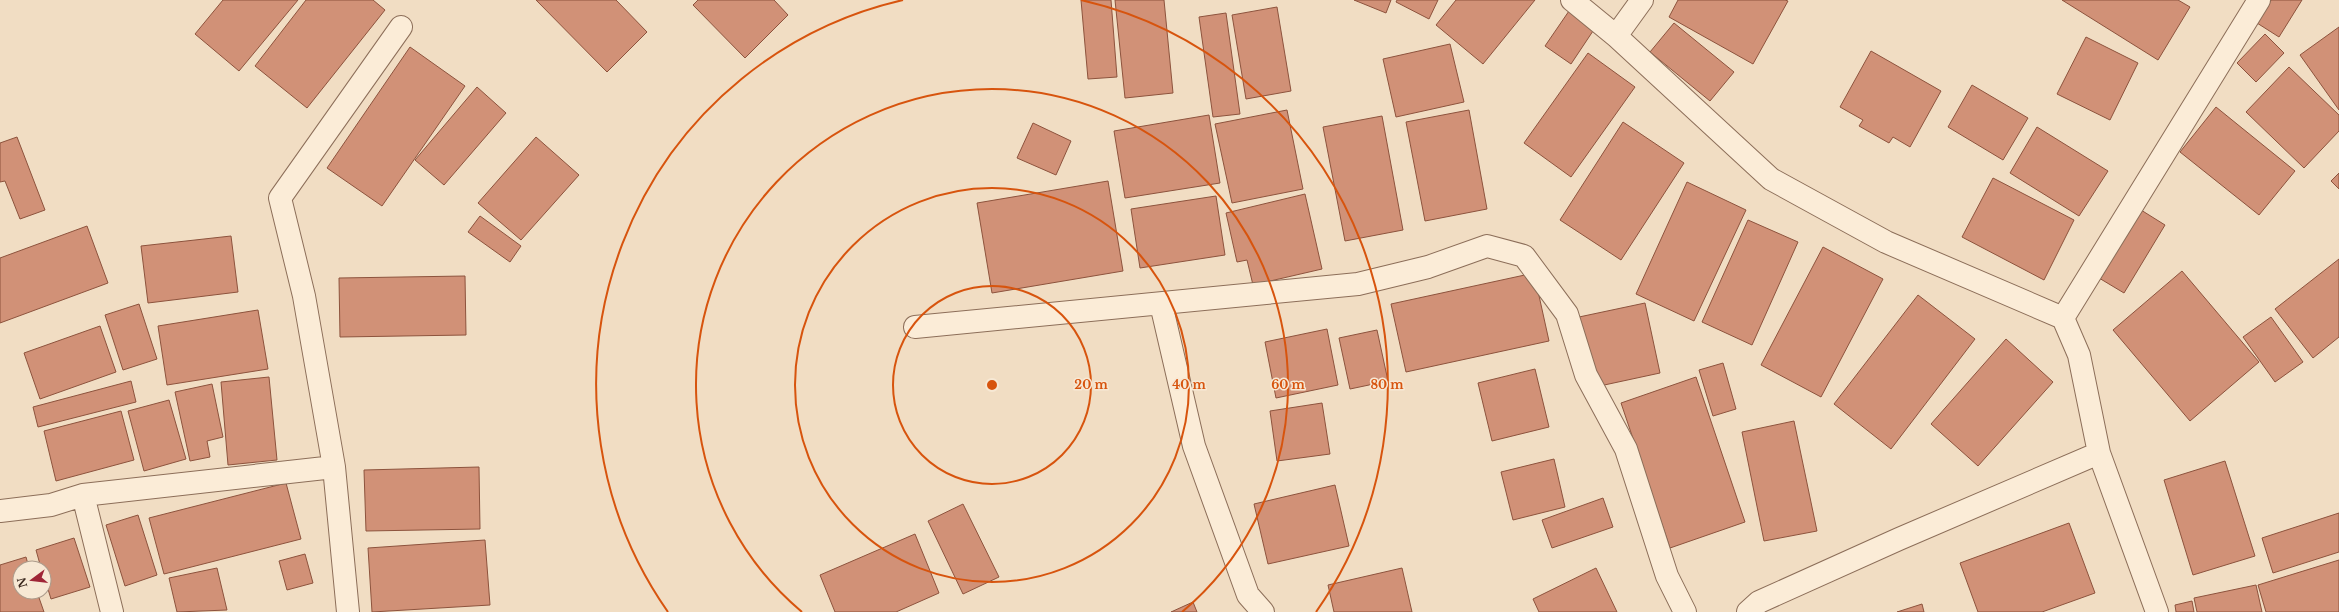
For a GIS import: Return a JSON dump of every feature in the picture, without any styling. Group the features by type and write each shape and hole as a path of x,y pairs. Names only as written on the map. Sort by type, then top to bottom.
{"street":[{"path":"1572,0 1616,36 1771,179 1886,242 2063,318 2079,355 2099,453 2157,612"},
{"path":"1616,36 1642,0"},
{"path":"2063,318 2259,0"},
{"path":"348,612 334,467 304,296 280,198 401,26"},
{"path":"915,327 1358,284 1428,267 1487,246 1524,256 1567,314 1586,375 1626,449 1667,576 1685,612"},
{"path":"1161,304 1194,446 1248,594 1262,612"},
{"path":"1756,609 1899,539 2099,453"},
{"path":"0,511 51,505 83,495 334,467"},
{"path":"83,495 112,612"}],"building":[{"path":"223,0 298,0 239,71 195,34"},
{"path":"306,0 373,0 385,10 307,108 255,66"},
{"path":"536,0 616,0 647,32 607,72"},
{"path":"698,0 774,0 788,15 745,58 693,5"},
{"path":"1081,0 1111,0 1117,77 1088,79"},
{"path":"1115,0 1164,0 1173,93 1125,98"},
{"path":"1354,0 1391,0 1386,13"},
{"path":"1397,0 1438,0 1429,19 1396,2"},
{"path":"1456,0 1535,0 1483,64 1436,25"},
{"path":"1678,0 1788,1 1753,64 1669,17"},
{"path":"2062,0 2178,0 2190,7 2158,60"},
{"path":"2271,0 2302,0 2279,37 2257,23"},
{"path":"1277,7 1291,91 1246,99 1232,15"},
{"path":"1569,11 1595,28 1571,64 1545,46"},
{"path":"1226,13 1240,114 1213,117 1199,17"},
{"path":"1674,23 1734,72 1710,101 1650,52"},
{"path":"2339,27 2339,110 2300,55"},
{"path":"2265,34 2284,53 2256,82 2237,63"},
{"path":"2086,37 2138,63 2110,120 2057,94"},
{"path":"1450,44 1464,102 1396,117 1383,59"},
{"path":"410,47 465,86 382,206 327,168"},
{"path":"1871,51 1941,91 1910,147 1893,137 1889,143 1859,126 1863,120 1840,107"},
{"path":"1588,53 1635,87 1571,177 1524,143"},
{"path":"2289,67 2339,115 2339,131 2304,168 2246,112"},
{"path":"1972,85 2028,118 2003,160 1948,127"},
{"path":"477,87 506,113 444,185 415,160"},
{"path":"2216,107 2295,171 2259,215 2180,152"},
{"path":"1287,110 1303,189 1232,203 1215,124"},
{"path":"1469,110 1487,209 1425,221 1406,122"},
{"path":"1209,115 1220,183 1125,198 1114,131"},
{"path":"1382,116 1403,230 1345,241 1323,127"},
{"path":"1623,122 1684,163 1621,260 1560,220"},
{"path":"1033,123 1071,141 1056,175 1017,158"},
{"path":"2037,127 2108,171 2079,216 2010,173"},
{"path":"17,137 45,210 20,219 5,181 0,182 0,143"},
{"path":"536,137 579,175 521,240 478,203"},
{"path":"2339,173 2339,189 2331,181"},
{"path":"1993,178 2074,220 2044,280 1962,237"},
{"path":"1108,181 1123,271 992,293 977,203"},
{"path":"1687,182 1746,210 1694,321 1636,294"},
{"path":"1305,194 1322,269 1253,285 1247,260 1237,262 1226,213"},
{"path":"1216,196 1225,255 1140,268 1131,209"},
{"path":"2141,210 2165,225 2124,293 2099,278"},
{"path":"480,216 521,246 510,262 468,232"},
{"path":"1748,220 1798,242 1752,345 1702,322"},
{"path":"87,226 108,283 0,323 0,258"},
{"path":"231,236 238,292 148,303 141,246"},
{"path":"1823,247 1883,279 1821,397 1761,365"},
{"path":"2339,259 2339,337 2313,358 2275,309"},
{"path":"2182,271 2259,362 2190,421 2113,330"},
{"path":"1534,273 1549,341 1406,372 1391,304"},
{"path":"465,276 466,335 340,337 339,278"},
{"path":"1918,295 1975,339 1891,449 1834,404"},
{"path":"1645,303 1660,373 1595,387 1579,317"},
{"path":"139,304 157,359 123,370 105,315"},
{"path":"258,310 268,369 167,385 158,326"},
{"path":"2271,317 2303,362 2275,382 2243,337"},
{"path":"100,326 116,372 40,399 24,353"},
{"path":"1327,329 1338,385 1276,398 1265,342"},
{"path":"1377,330 1388,381 1350,389 1339,338"},
{"path":"2006,339 2053,382 1978,466 1931,424"},
{"path":"1723,363 1736,409 1713,416 1699,370"},
{"path":"1535,369 1549,427 1492,441 1478,383"},
{"path":"269,377 277,460 228,465 221,382"},
{"path":"1696,377 1745,522 1670,548 1621,403"},
{"path":"131,381 136,402 38,427 33,407"},
{"path":"212,384 223,437 207,441 210,457 190,461 175,392"},
{"path":"169,400 186,459 144,471 128,411"},
{"path":"1322,403 1330,454 1277,461 1270,411"},
{"path":"121,411 134,460 56,481 44,431"},
{"path":"1794,421 1817,531 1764,541 1742,432"},
{"path":"1554,459 1565,507 1513,520 1501,472"},
{"path":"2225,461 2255,556 2193,575 2164,480"},
{"path":"479,467 480,529 366,531 364,470"},
{"path":"286,483 301,539 164,574 149,518"},
{"path":"1335,485 1349,546 1268,564 1254,504"},
{"path":"1603,498 1613,527 1552,548 1542,520"},
{"path":"963,504 999,577 963,594 928,521"},
{"path":"2339,513 2339,552 2273,573 2262,538"},
{"path":"138,515 157,575 125,586 106,525"},
{"path":"2069,523 2095,593 2042,612 1978,612 1960,563"},
{"path":"915,534 939,593 896,612 835,612 820,575"},
{"path":"74,538 90,587 52,599 52,560 39,560 36,550"},
{"path":"485,540 490,605 372,612 368,548"},
{"path":"305,554 313,583 287,590 279,561"},
{"path":"26,557 27,560 16,560"},
{"path":"2339,560 2339,612 2266,612 2258,585"},
{"path":"12,561 12,600 40,600 44,612 0,612 0,565"},
{"path":"217,568 227,610 177,612 169,578"},
{"path":"1402,568 1412,612 1334,612 1328,585"},
{"path":"1596,568 1617,612 1539,612 1533,599"},
{"path":"2256,585 2262,612 2197,612 2194,598"},
{"path":"2192,601 2194,612 2176,612 2175,605"},
{"path":"1193,602 1197,612 1171,612"},
{"path":"1922,604 1924,612 1897,612"}]}
